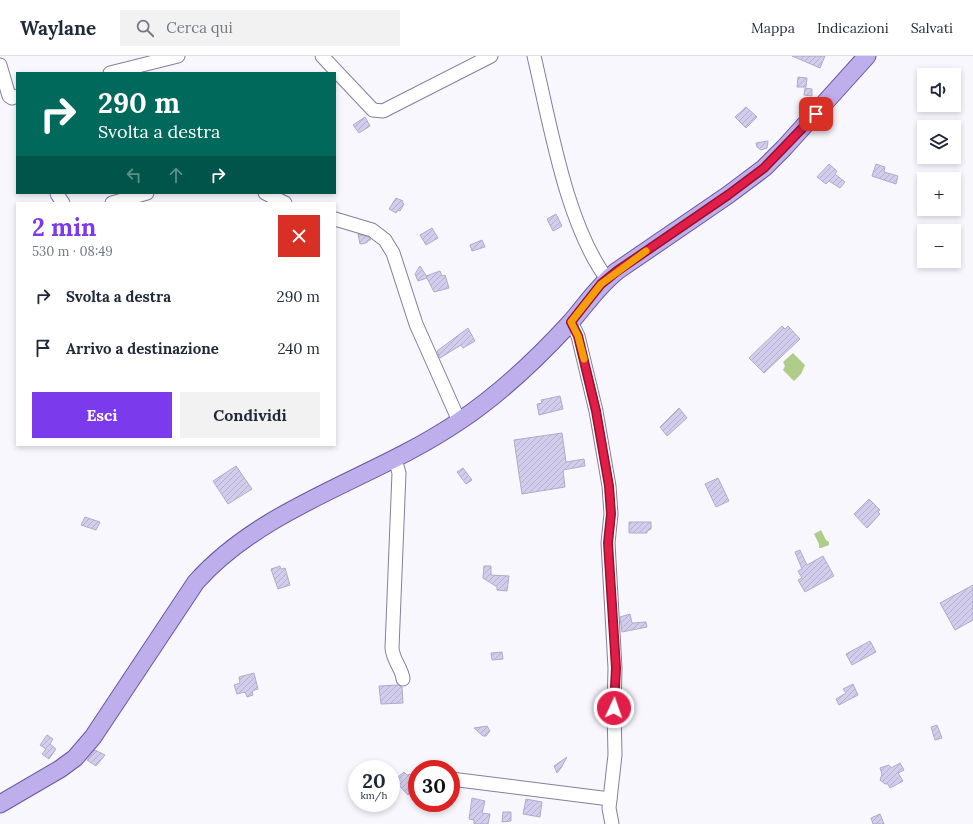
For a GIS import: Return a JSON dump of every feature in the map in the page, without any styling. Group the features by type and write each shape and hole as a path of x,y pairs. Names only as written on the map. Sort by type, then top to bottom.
{"main road":[{"path":"0,804 60,769 74,758 93,737 196,582 223,555 281,517 395,459 458,423 502,390 535,361 571,322 607,279 764,168 868,56"}],"street":[{"path":"114,72 178,56"},
{"path":"322,56 373,110 377,112 383,111 492,56"},
{"path":"534,56 569,193 588,249 607,279"},
{"path":"0,65 9,96 12,98 16,96"},
{"path":"116,202 144,194"},
{"path":"267,194 283,202"},
{"path":"336,219 372,230 385,240 393,253 416,324 456,414 458,423"},
{"path":"571,322 578,336 596,411 609,486 611,514 608,543 616,668 614,708 615,755 610,798 610,816 612,824"},
{"path":"395,459 399,473 392,648 393,657 403,674 403,679"},
{"path":"460,780 610,798"}],"shaded area":[{"path":"793,353 805,365 801,374 794,381 783,370 785,366 783,362"},
{"path":"821,530 826,540 829,542 829,545 819,548 819,544 814,534"}],"building":[{"path":"792,56 825,56 820,68"},
{"path":"798,77 807,78 806,87 797,87"},
{"path":"805,88 812,89 812,96 804,95"},
{"path":"746,107 757,117 746,128 735,117"},
{"path":"365,117 370,126 359,133 353,125"},
{"path":"768,141 767,148 761,150 757,147 756,143"},
{"path":"829,164 837,171 835,174 845,182 840,188 829,181 826,184 817,177"},
{"path":"876,164 885,167 884,172 898,176 896,184 872,176"},
{"path":"396,198 403,201 402,203 404,204 400,211 398,210 396,213 389,209"},
{"path":"556,214 562,226 553,231 547,219"},
{"path":"432,228 438,238 426,245 420,235"},
{"path":"358,234 371,239 366,243 360,244"},
{"path":"482,240 485,247 472,251 470,245"},
{"path":"420,266 426,276 440,271 442,276 445,275 449,288 434,292 427,278 418,281 415,274"},
{"path":"782,326 785,329 788,326 800,339 764,373 749,358"},
{"path":"468,328 475,341 463,348 461,345 440,358 437,351"},
{"path":"560,396 563,409 539,415 537,404 542,403 541,400"},
{"path":"679,408 687,418 667,436 660,427"},
{"path":"562,433 566,462 584,459 585,466 563,470 565,487 522,494 514,440"},
{"path":"236,466 252,489 228,504 213,481"},
{"path":"463,468 472,480 466,484 457,472"},
{"path":"718,478 729,501 716,507 705,484"},
{"path":"869,499 880,510 878,512 880,514 867,528 854,514"},
{"path":"85,517 100,522 96,530 81,525"},
{"path":"629,522 651,522 651,529 647,531 647,533 629,533"},
{"path":"800,550 807,565 823,556 834,576 805,592 798,580 802,578 798,571 802,569 795,552"},
{"path":"280,566 281,569 285,568 290,585 278,589 271,569"},
{"path":"484,566 491,566 491,575 509,576 507,591 497,590 497,587 483,578"},
{"path":"973,585 973,620 955,630 940,603"},
{"path":"630,614 632,623 646,622 647,627 622,632 620,617"},
{"path":"870,641 876,652 852,665 846,654"},
{"path":"502,652 503,659 492,660 491,653"},
{"path":"254,673 258,689 252,691 253,695 247,697 245,692 237,694 234,685 240,683 239,677"},
{"path":"853,684 858,695 839,705 836,699 846,693 843,689"},
{"path":"398,685 402,687 403,703 381,704 379,686"},
{"path":"937,725 942,738 935,740 931,727"},
{"path":"487,726 490,731 486,736 483,736 474,728"},
{"path":"47,735 53,739 50,744 56,749 49,759 42,754 46,749 40,745"},
{"path":"95,750 105,755 96,766 87,760"},
{"path":"567,757 561,768 557,773 554,766"},
{"path":"900,763 904,770 898,773 903,781 890,788 888,784 885,784 880,780 882,774 880,768 889,765 891,768"},
{"path":"404,772 408,775 408,795 400,786 400,775"},
{"path":"472,798 485,801 482,813 490,814 488,824 474,824 474,820 469,819"},
{"path":"526,799 542,802 540,817 523,814"},
{"path":"503,812 511,812 511,821 502,822"},
{"path":"880,814 884,824 873,824 871,818"}],"slow traffic":[{"path":"584,359 578,336 571,322 601,284 646,251"}],"route":[{"path":"614,708 616,668 608,543 611,514 609,486 596,411 578,336 571,322 601,284 617,271 728,195 764,168 816,114"}]}
